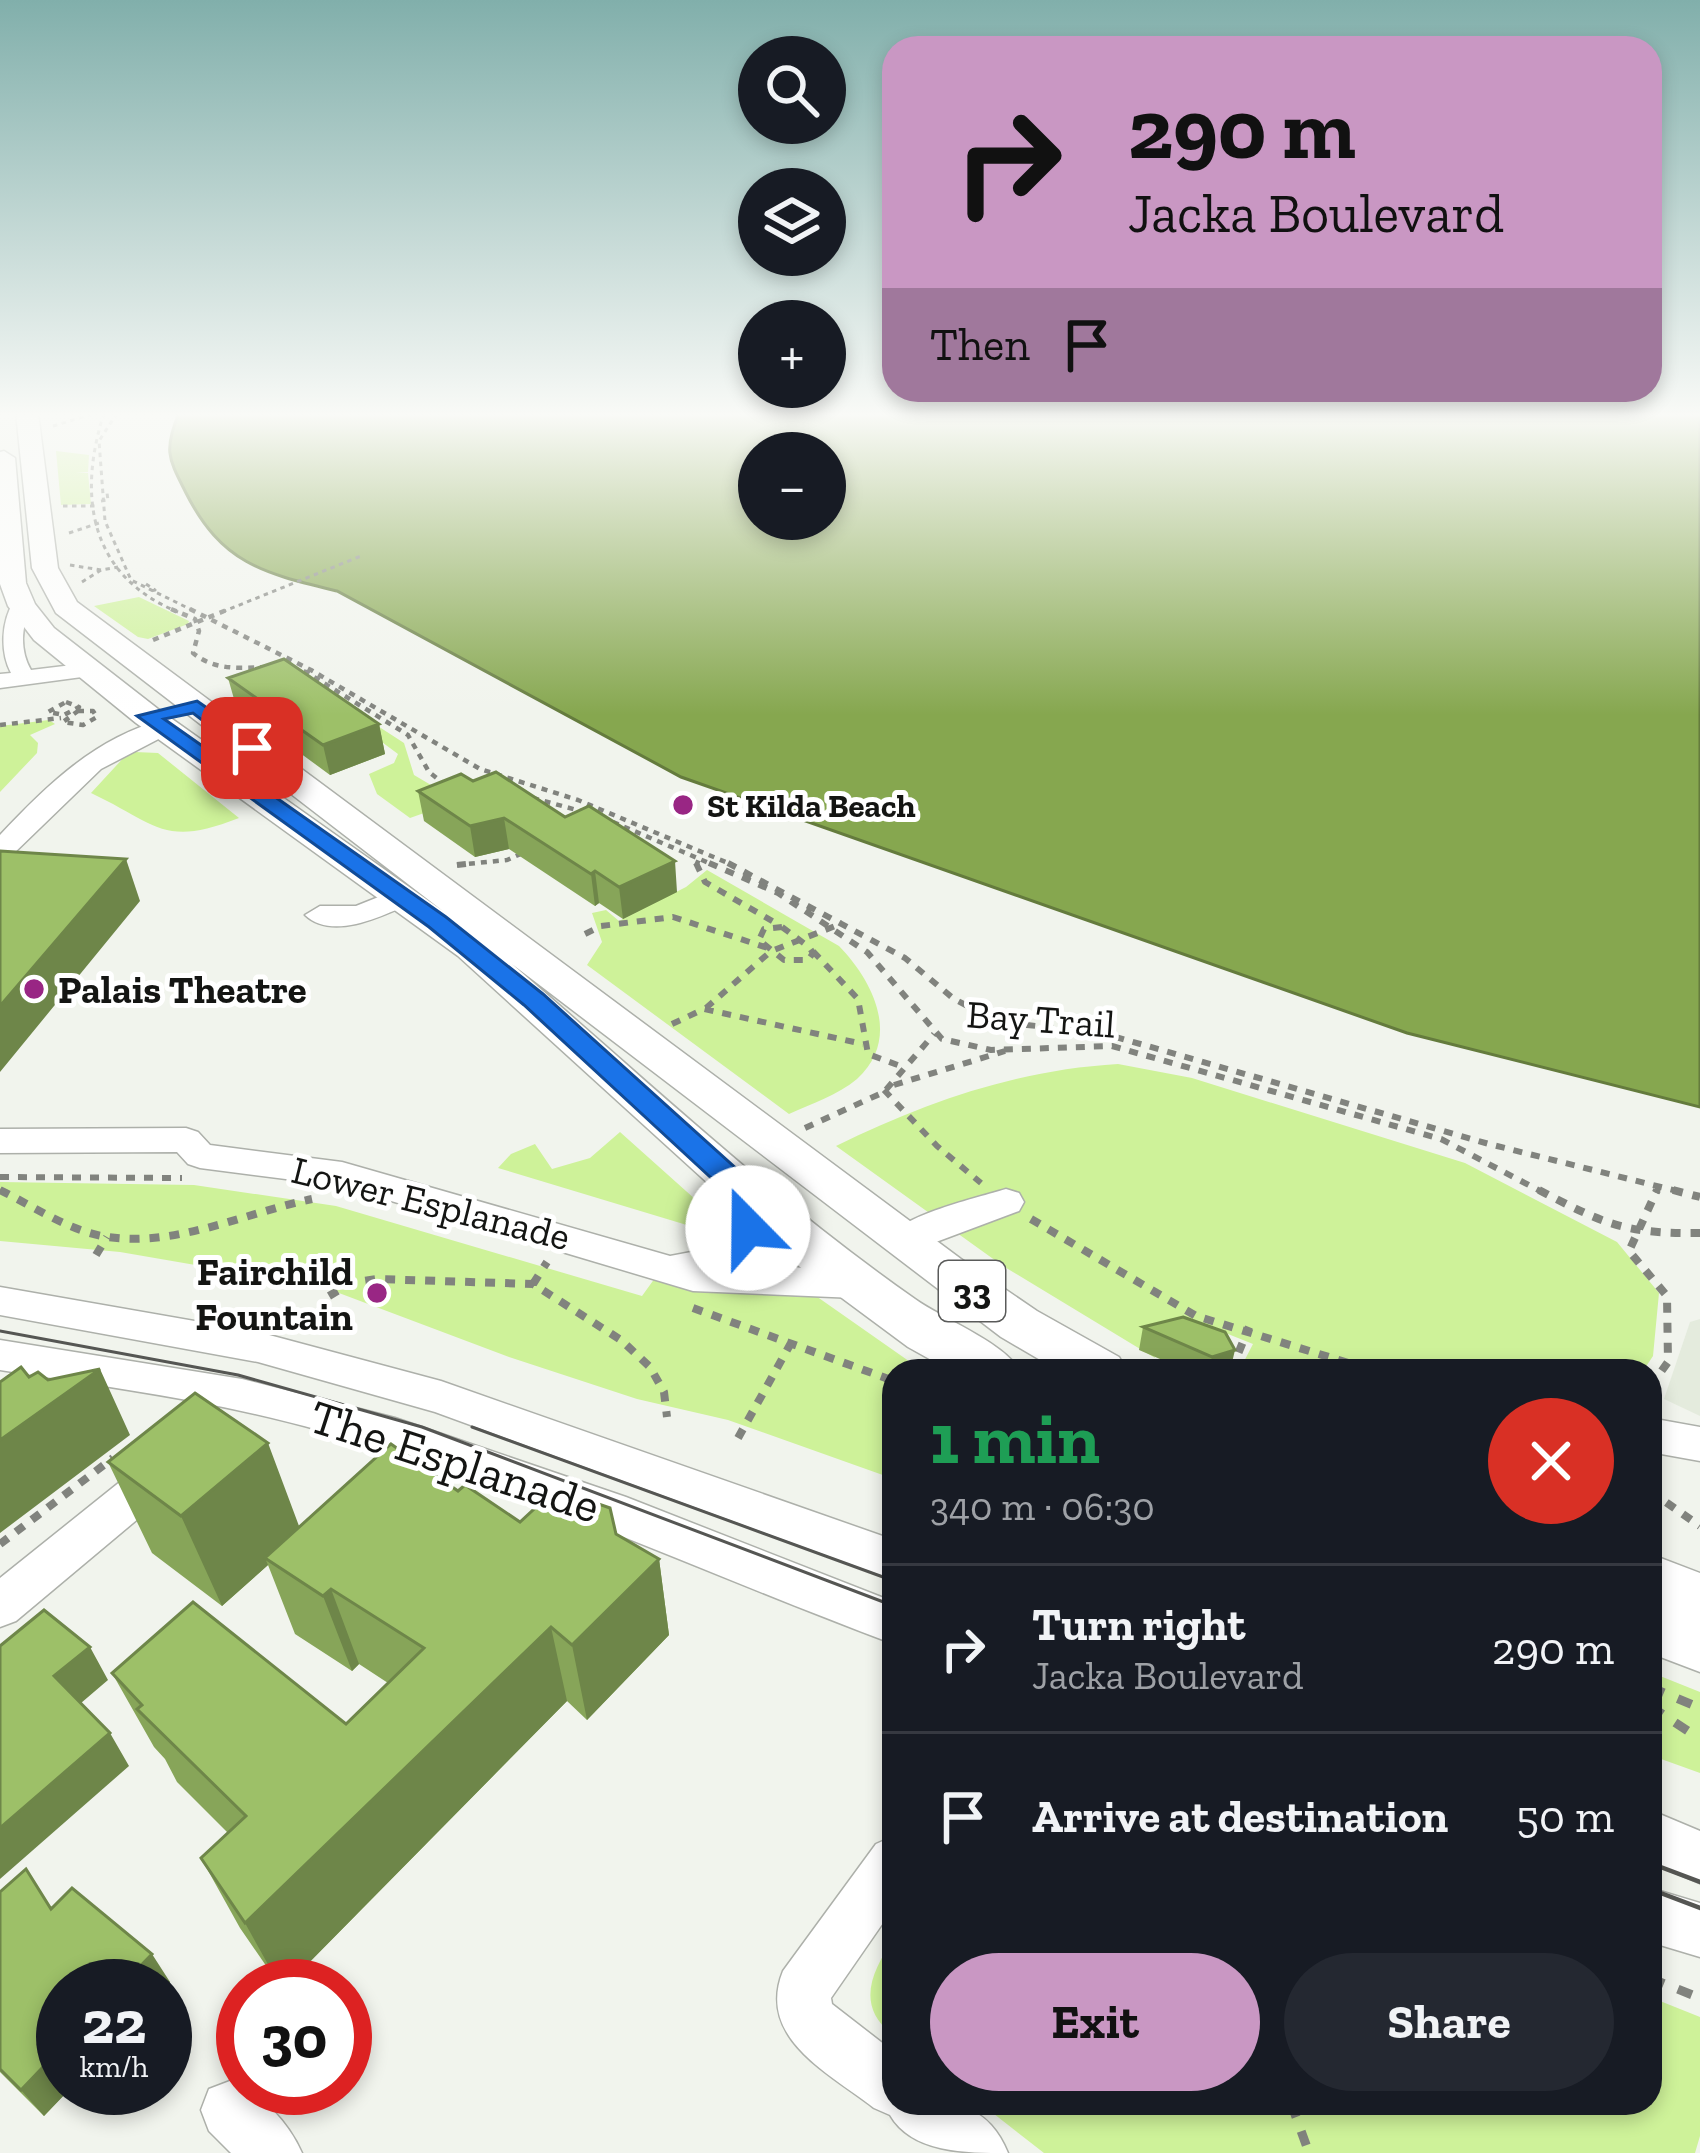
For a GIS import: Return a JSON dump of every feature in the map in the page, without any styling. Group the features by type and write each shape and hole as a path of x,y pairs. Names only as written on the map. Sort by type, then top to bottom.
{"main road":[{"name":"33","path":"8,513 13,583 22,606 53,642 533,999 767,1212 855,1284 973,1359"},
{"name":"33","path":"44,513 49,583 66,607 898,1237 1019,1324 1080,1359"},
{"path":"155,721 197,706"},
{"path":"767,1212 806,1236 828,1234 838,1228 849,1200"},
{"path":"855,1284 898,1237"},
{"path":"1662,1584 1700,1599"},
{"path":"1662,1631 1700,1645"}],"street":[{"path":"7,677 14,663 11,627 22,606"},
{"path":"7,677 53,642"},
{"path":"7,677 89,670"},
{"path":"0,851 62,785 101,753 155,721"},
{"path":"320,915 360,915 401,897"},
{"name":"Lower Esplanade","path":"0,1141 186,1140 192,1152 203,1157 342,1174 713,1280 855,1284"},
{"path":"898,1237 1006,1202"},
{"name":"Lower Esplanade","path":"651,1263 701,1264 734,1251 767,1212"},
{"name":"The Esplanade","path":"0,1301 258,1347 441,1396 882,1556"},
{"path":"0,1606 105,1525 206,1421 258,1347"},
{"name":"The Esplanade","path":"0,1355 206,1421 317,1413 489,1466 882,1617"},
{"path":"1662,1437 1700,1444"},
{"path":"1662,1841 1700,1857"},
{"path":"882,1879 803,1991 806,2019 882,2079"},
{"path":"1662,1919 1700,1930"},
{"path":"235,2115 272,2153"},
{"path":"929,2115 978,2153"}],"path":[{"path":"101,513 118,567 134,590 196,623 199,634 193,653 203,663 308,671"},
{"path":"63,534 102,522"},
{"path":"125,652 361,556"},
{"path":"68,565 89,564 101,570"},
{"path":"73,584 118,567 147,588 308,671 480,769 631,820 843,923 905,958 954,999 983,1014 1114,1041"},
{"path":"290,678 308,671"},
{"path":"376,711 416,741 428,772 447,785"},
{"path":"0,725 69,714"},
{"name":"Bay Trail","path":"516,796 562,804 699,854 778,893 884,968 934,1034 973,1047 1007,1050 1114,1041 1442,1135 1584,1216 1638,1233 1700,1233"},
{"path":"602,832 631,820"},
{"path":"448,869 464,861 507,860 526,851"},
{"path":"699,854 694,865 705,882 809,947 858,999 864,1012 863,1044 872,1059 903,1067"},
{"path":"585,934 601,926 673,917 773,950"},
{"path":"665,1031 733,992 751,961 843,923"},
{"path":"782,927 764,929 758,936 784,960 802,963 812,956 809,947"},
{"path":"704,1009 863,1044"},
{"path":"894,1085 903,1067 934,1034"},
{"path":"775,1144 894,1085 1007,1050"},
{"path":"884,1090 937,1146 1006,1202 1196,1316 1337,1359"},
{"path":"1442,1135 1700,1197"},
{"path":"0,1177 191,1179"},
{"path":"1658,1187 1630,1251 1667,1296 1668,1362 1662,1370"},
{"path":"0,1190 69,1225 107,1237 188,1230 323,1198 282,1190"},
{"path":"96,1255 107,1237"},
{"path":"534,1254 569,1266"},
{"path":"533,1284 549,1259"},
{"path":"329,1296 351,1283 376,1279 533,1284 621,1340 650,1367 661,1383 667,1417"},
{"path":"675,1302 882,1377"},
{"path":"1236,1359 1247,1330"},
{"path":"738,1438 790,1343"},
{"path":"0,1544 123,1451"},
{"path":"1662,1499 1700,1526"},
{"path":"1662,1693 1700,1708"},
{"path":"1662,1714 1700,1739"},
{"path":"1662,1983 1700,1998"},
{"path":"1295,2115 1309,2153"}],"shaded area":[{"path":"198,513 738,513 738,540 846,540 846,513 1700,513 1700,1107 1407,1033 681,777 337,591 247,562 214,536"},
{"path":"139,597 188,624 148,639 94,606"},
{"path":"367,719 404,743 414,775 458,801 410,818 377,794 369,774 394,763 398,754 359,725"},
{"path":"49,720 55,724 30,735 38,743 37,753 0,792 0,726"},
{"path":"158,753 239,818 214,827 176,831 147,822 91,793 127,754"},
{"path":"707,870 839,946 862,976 878,1010 880,1028 871,1063 850,1085 789,1114 587,965 602,942 592,913 606,910 619,921 686,887"},
{"path":"1118,1064 1192,1078 1465,1163 1617,1242 1659,1293 1653,1356 1245,1359 1253,1344 1198,1322 1186,1334 1151,1345 1155,1358 1003,1266 836,1146 972,1091 1080,1067"},
{"path":"620,1132 705,1208 715,1225 700,1229 498,1168 511,1154 535,1144 552,1169 590,1158"},
{"path":"0,1182 194,1185 336,1206 642,1296 655,1278 806,1289 906,1359 882,1359 882,1475 728,1420 637,1399 509,1357 323,1287 120,1252 0,1241"},
{"path":"1700,1319 1700,1416 1664,1399 1690,1322"},
{"path":"1662,1677 1700,1692 1700,1773 1662,1759"},
{"path":"882,1959 882,2025 871,2001"},
{"path":"1662,2002 1700,2017 1700,2136 1695,2153 1044,2153 995,2115 1662,2115"}],"building":[{"path":"284,659 379,724 323,745 228,678"},
{"path":"496,772 565,817 589,806 675,861 619,887 504,818 470,826 418,791 461,774 473,781"},
{"path":"0,851 126,859 0,1006"},
{"path":"1183,1317 1225,1332 1235,1350 1212,1357 1143,1327"},
{"path":"21,1367 29,1377 38,1372 48,1380 100,1369 0,1440 0,1382"},
{"path":"195,1393 268,1443 181,1516 108,1462"},
{"path":"391,1444 458,1491 465,1485 520,1522 545,1499 562,1510 596,1503 610,1508 616,1534 659,1559 572,1645 551,1627 245,1923 201,1858 246,1816 137,1709 142,1705 112,1673 193,1602 346,1724 424,1648 331,1589 323,1596 265,1558"},
{"path":"44,1610 90,1647 54,1676 110,1733 0,1828 0,1646"},
{"path":"26,1869 51,1909 72,1888 152,1954 147,1959 36,1959 36,2074 21,2090 0,2069 0,1892"}],"tram line":[{"path":"0,1331 238,1375 422,1427 882,1601"},
{"path":"472,1427 882,1577"},
{"path":"1662,1868 1700,1882"},
{"path":"1662,1894 1700,1908"}],"place":[{"name":"St Kilda Beach","path":"683,805"},
{"name":"Palais Theatre","path":"34,989"},
{"name":"Fairchild Fountain","path":"377,1293"}],"route":[{"path":"252,748 197,706 147,716 437,922 533,999 750,1197 748,1228"}]}
